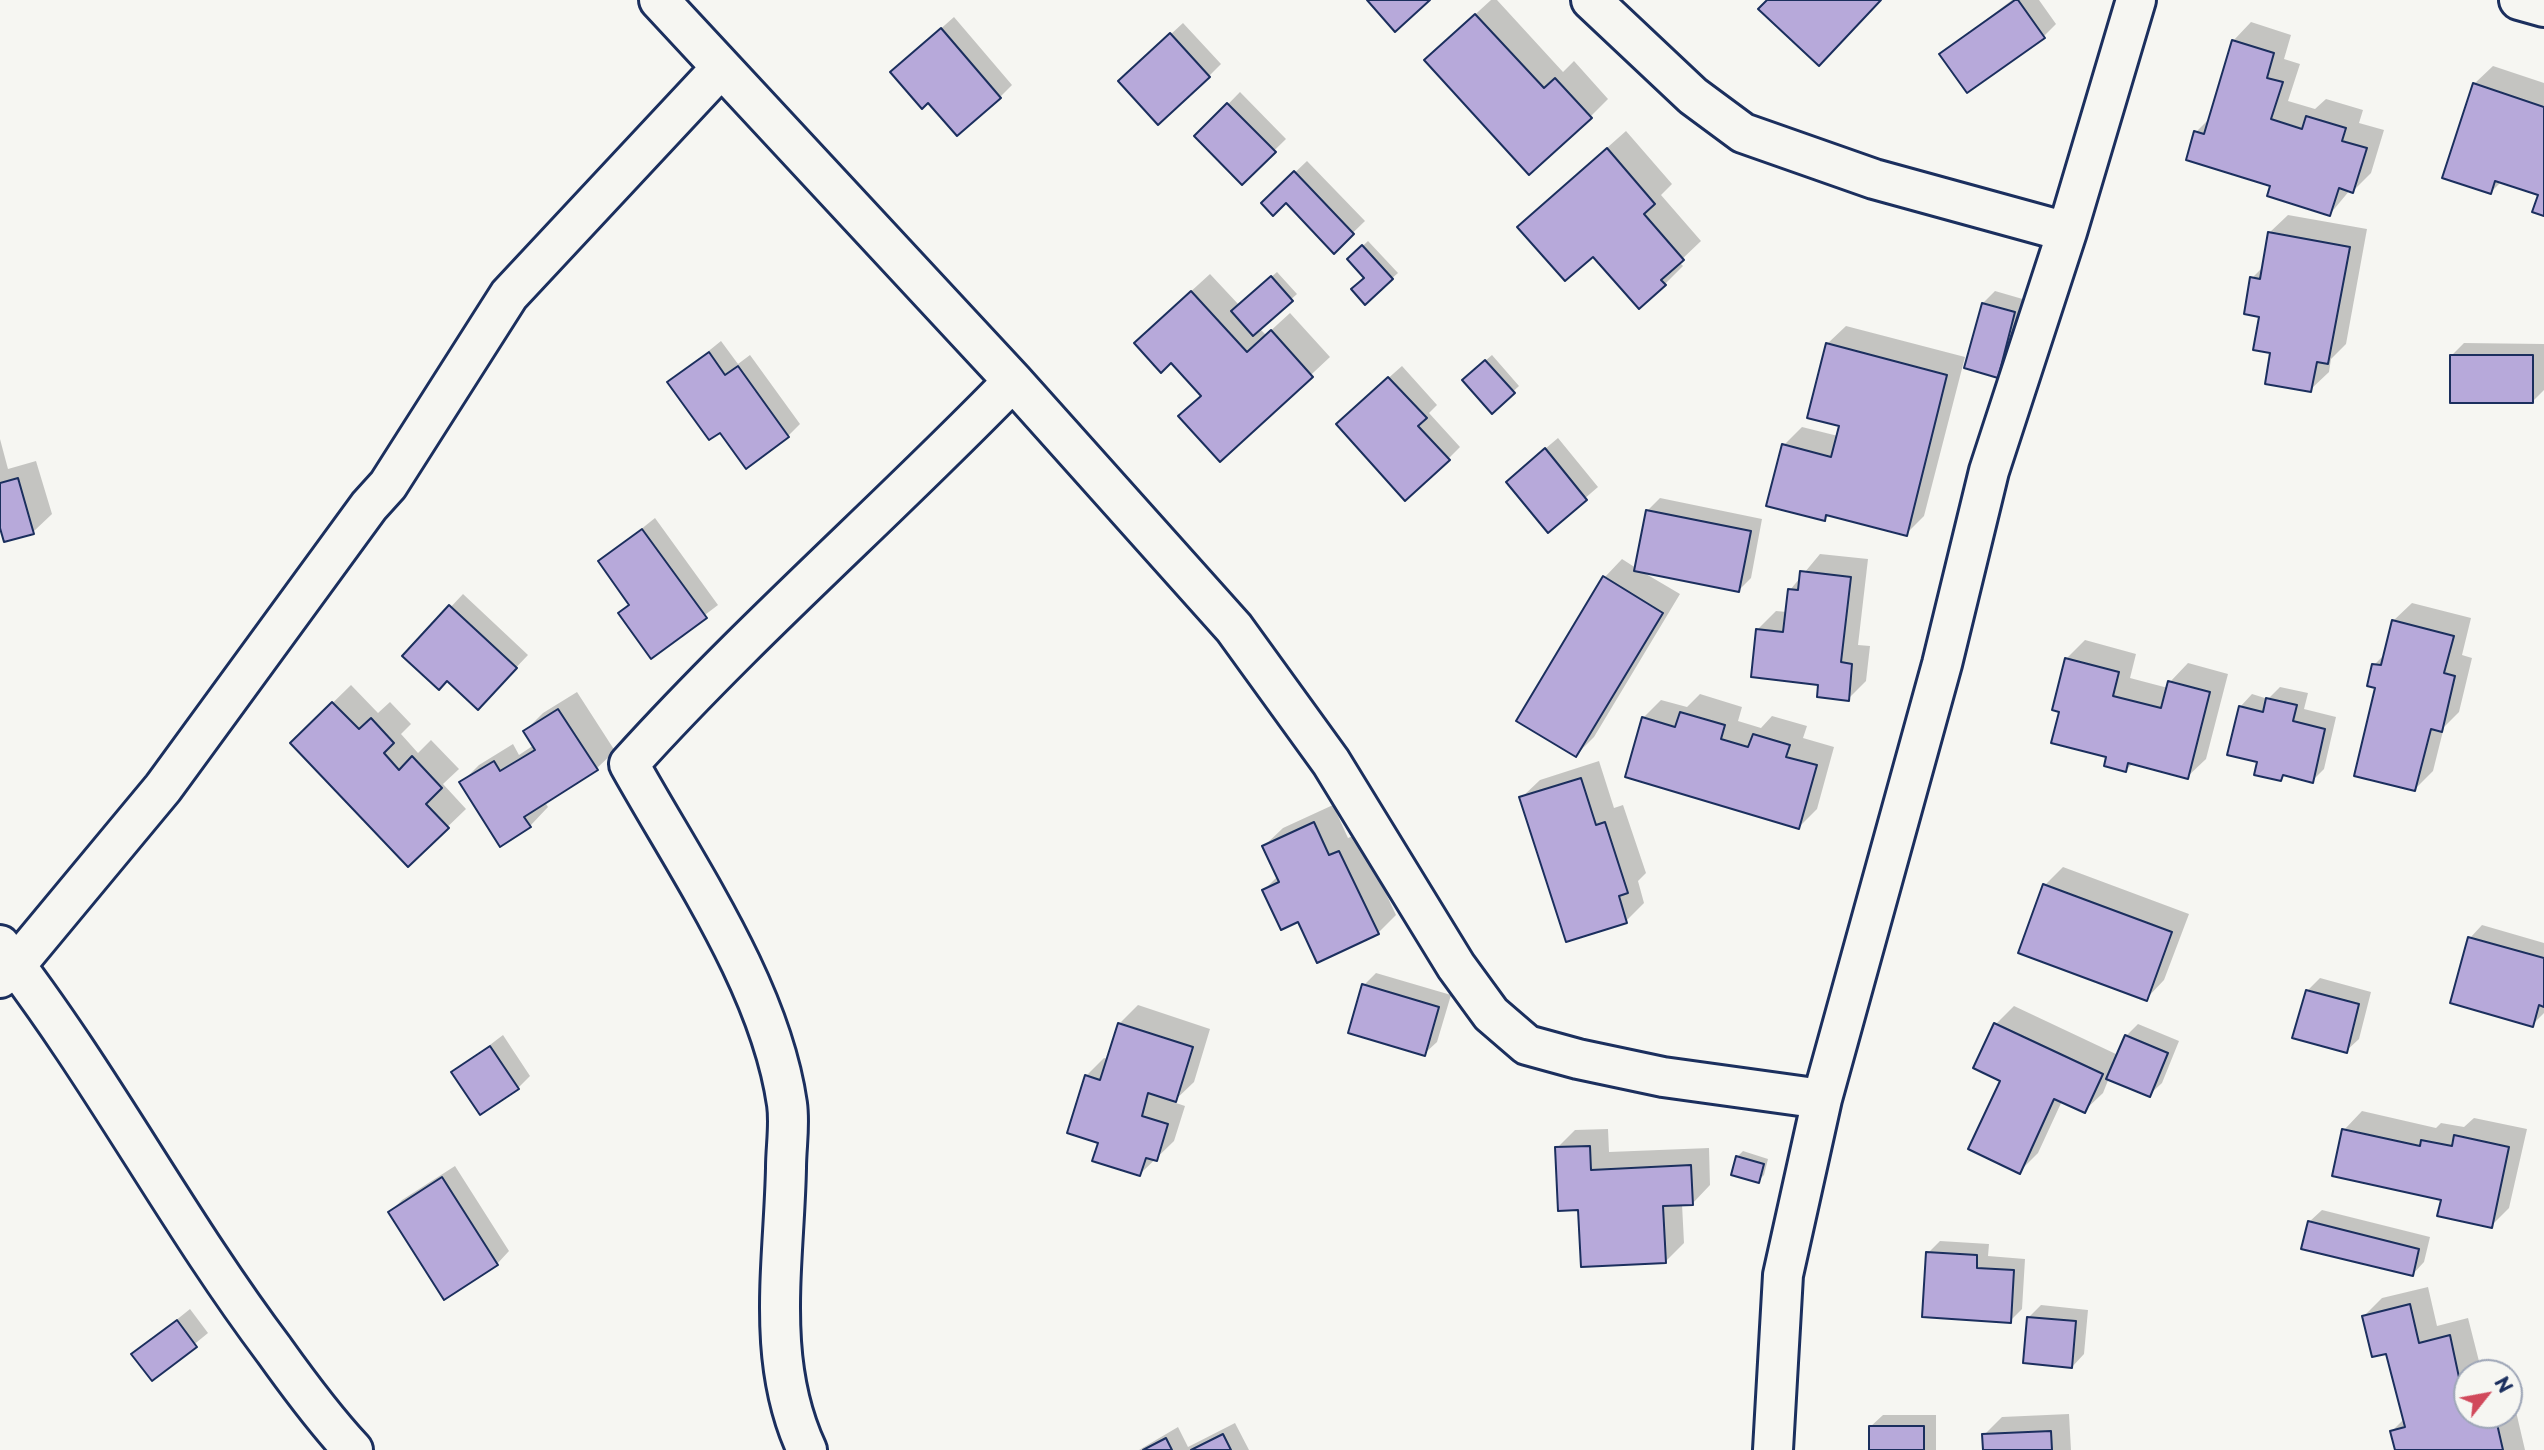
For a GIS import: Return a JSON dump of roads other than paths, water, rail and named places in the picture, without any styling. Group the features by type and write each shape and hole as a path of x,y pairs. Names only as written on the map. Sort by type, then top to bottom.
{"street":[{"path":"659,0 1013,381 1234,628 1331,762 1455,966 1491,1014 1527,1045 1578,1059 1663,1077 1822,1099"},
{"path":"1591,0 1693,96 1743,133 1874,179 2067,232"},
{"path":"1773,1450 1783,1275 1822,1099 1942,664 1989,471 2067,232 2136,0"},
{"path":"2519,0 2544,7"},
{"path":"337,1441 240,1306 5,963 163,788 369,506 388,485 509,295 721,68"},
{"path":"807,1450 792,1418 779,1335 787,1107 774,1045 748,978 629,765 807,579 923,473 1013,381"}]}
